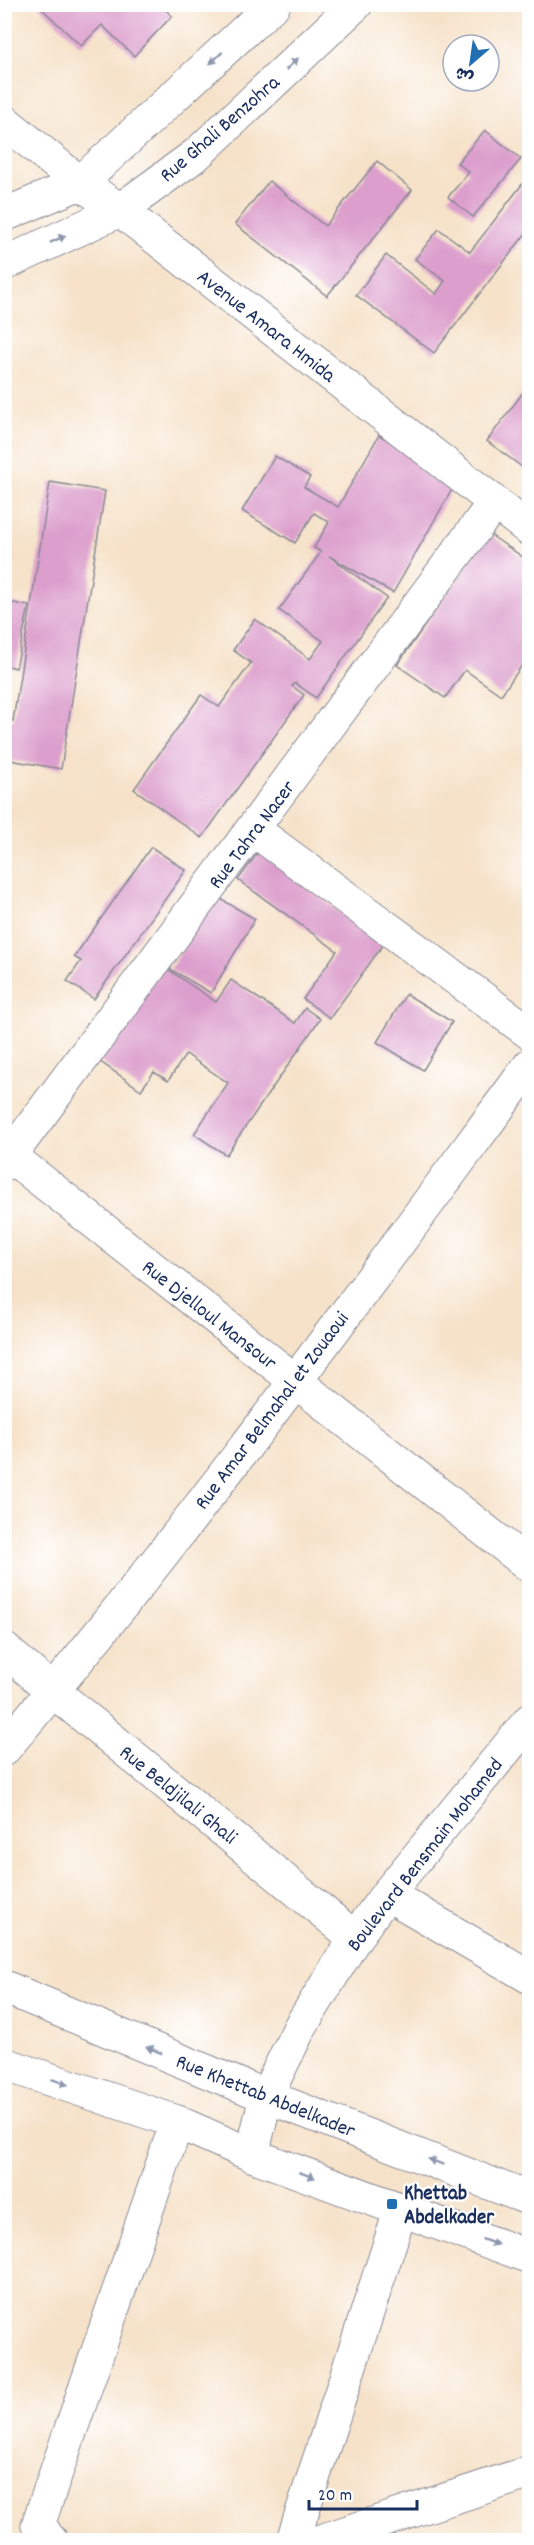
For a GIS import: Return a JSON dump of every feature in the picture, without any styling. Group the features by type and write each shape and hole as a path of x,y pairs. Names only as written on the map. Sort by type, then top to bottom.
{"street":[{"path":"4,215 80,183 274,4"},
{"name":"Rue Ghali Benzohra","path":"4,264 120,210 197,154 356,4"},
{"name":"Avenue Amara Hmida","path":"4,121 80,183 120,210 530,530"},
{"name":"Rue Tahra Nacer","path":"7,1157 254,830 494,503"},
{"path":"254,830 530,1033"},
{"name":"Rue Amar Belmahal et Zouaoui","path":"4,1749 53,1691 295,1382 530,1065"},
{"name":"Rue Djelloul Mansour","path":"7,1157 530,1566"},
{"name":"Rue Beldjilali Ghali","path":"4,1649 355,1938"},
{"name":"Boulevard Bensmain Mohamed","path":"252,2155 266,2096 300,2027 355,1938 387,1894 530,1720"},
{"path":"387,1894 530,1977"},
{"name":"Rue Khettab Abdelkader","path":"4,1987 266,2096 530,2199"},
{"path":"4,2064 177,2122 252,2155 530,2257"},
{"path":"51,2541 38,2524 177,2122"},
{"path":"293,2541 401,2210"},
{"path":"324,2541 530,2472"}],"building":[{"path":"37,4 160,4 172,16 134,56 102,25 81,46"},
{"path":"485,130 521,159 473,217 448,197 469,172 457,163"},
{"path":"377,161 412,190 327,296 235,224 269,181 325,226"},
{"path":"530,174 530,228 434,353 356,295 386,255 436,294 445,281 415,259 439,229 470,252"},
{"path":"530,383 530,473 487,441"},
{"path":"379,435 458,479 393,593 329,556 387,598 316,698 295,683 292,686 304,695 202,838 134,789 201,695 219,707 251,663 233,650 255,619 310,659 323,641 279,610 321,552 314,548 329,522 314,513 295,543 242,511 275,456 310,477 304,487 338,507"},
{"path":"50,482 105,491 61,769 4,759 4,720 13,721"},
{"path":"489,534 530,562 530,654 501,695 465,670 445,698 397,665"},
{"path":"4,601 29,606 16,668 4,665"},
{"path":"151,847 186,870 94,999 67,981 81,961 74,957"},
{"path":"259,851 383,945 330,1018 303,999 337,951 238,880"},
{"path":"214,895 255,919 211,993 170,969"},
{"path":"163,966 216,1002 231,980 295,1023 305,1008 320,1019 226,1155 194,1134 228,1083 186,1054 168,1081 154,1072 141,1090 99,1061"},
{"path":"406,994 452,1022 423,1070 377,1042"}],"place":[{"name":"Khettab Abdelkader","path":"392,2204"}]}
